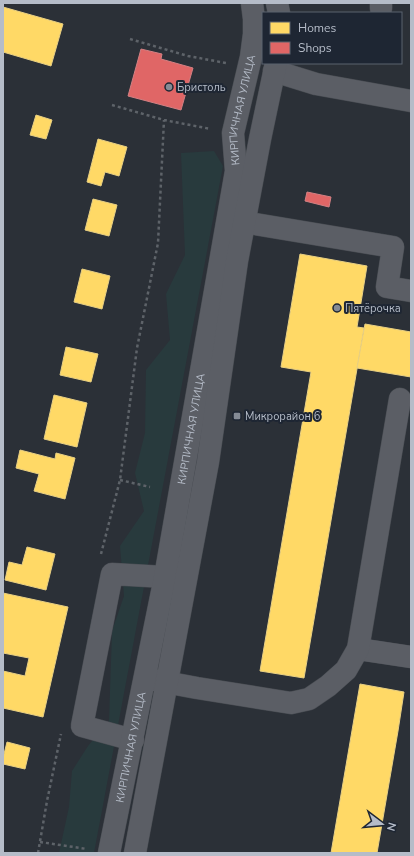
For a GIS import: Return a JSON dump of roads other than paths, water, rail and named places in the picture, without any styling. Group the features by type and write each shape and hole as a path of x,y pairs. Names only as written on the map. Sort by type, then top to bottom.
{"street":[{"name":"КИРПИЧНАЯ УЛИЦА","path":"135,853 208,462 237,261 236,171 233,133 251,57 254,34 252,3"},
{"name":"КИРПИЧНАЯ УЛИЦА","path":"112,853 236,220 275,67"},
{"path":"275,67 316,84 411,101"},
{"path":"236,220 393,247 387,287 411,291"},
{"path":"145,679 291,703 309,699 328,686 346,670 358,649 400,399"},
{"path":"133,740 82,726 110,582 112,574 165,577"},
{"path":"358,649 411,657"}],"place":[{"name":"Бристоль","path":"169,87"},
{"name":"Пятёрочка","path":"337,308"},
{"name":"Микрорайон 6","path":"237,416"}]}
